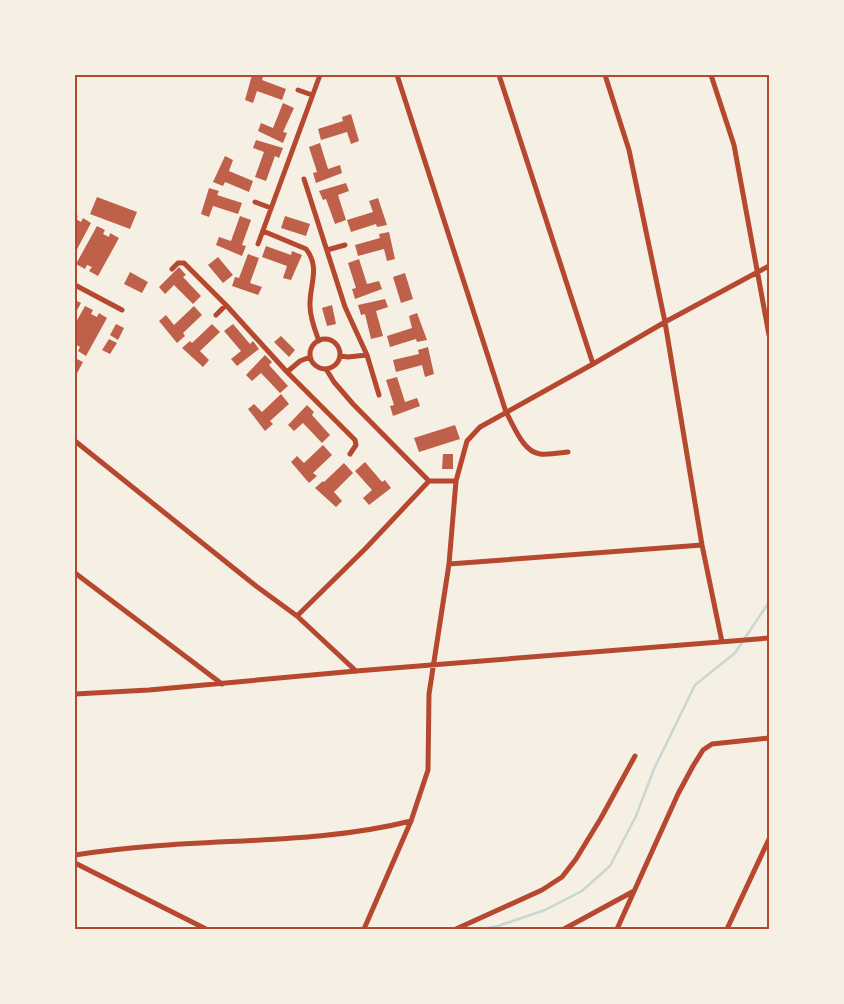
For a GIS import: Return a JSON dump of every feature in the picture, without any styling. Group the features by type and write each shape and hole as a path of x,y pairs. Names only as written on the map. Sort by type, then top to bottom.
{"street":[{"path":"258,244 320,75"},
{"path":"397,75 506,412 524,444 532,452 540,454 568,452"},
{"path":"499,75 593,364"},
{"path":"604,75 629,150 665,322 702,545 722,642"},
{"path":"711,75 734,145 769,335"},
{"path":"298,90 312,96"},
{"path":"304,179 345,307 367,355 379,395"},
{"path":"255,202 271,208"},
{"path":"263,232 306,249 310,254 314,275 310,293 310,312 319,341"},
{"path":"327,250 345,245"},
{"path":"172,268 178,263 184,263 226,305 355,440 356,445 350,454"},
{"path":"364,929 411,821 428,770 432,666 448,564 456,481 464,448 470,435 480,427 665,322 769,266"},
{"path":"75,285 122,310"},
{"path":"216,315 226,305"},
{"path":"328,340 336,344 340,356 336,364 326,369 315,366 310,357 312,347 319,341 328,340"},
{"path":"340,356 348,358 367,355"},
{"path":"288,372 300,361 310,357"},
{"path":"326,369 334,382 353,404 429,481 456,481"},
{"path":"75,441 256,586 297,616 356,671"},
{"path":"297,616 366,548 429,481"},
{"path":"448,564 702,545"},
{"path":"75,573 222,684"},
{"path":"75,694 222,684 356,671 769,638"},
{"path":"616,929 678,794 704,750 712,744 769,738"},
{"path":"456,929 542,890 562,877 576,860 635,756"},
{"path":"75,855 154,846 341,834 378,829 411,821"},
{"path":"727,929 769,839"},
{"path":"75,863 206,929"},
{"path":"564,929 635,890"}],"building":[{"path":"252,75 263,77 262,80 286,89 282,100 257,91 253,103 245,100"},
{"path":"283,103 294,108 283,132 287,133 283,143 258,131 261,123 273,128"},
{"path":"351,114 359,141 351,144 347,132 321,140 318,129 343,121 342,117"},
{"path":"256,140 283,148 279,158 275,156 266,181 255,177 264,152 253,148"},
{"path":"320,143 328,169 340,165 342,173 316,183 313,173 317,172 309,147"},
{"path":"225,156 233,160 229,171 253,181 249,192 225,182 223,186 213,182"},
{"path":"346,183 349,191 338,195 346,220 335,224 326,199 323,200 319,191"},
{"path":"209,188 219,191 217,195 242,203 238,214 213,206 209,217 201,214"},
{"path":"97,197 137,212 130,229 90,214"},
{"path":"378,198 387,225 377,227 376,224 351,232 347,220 373,212 369,201"},
{"path":"75,214 78,216 76,219 81,222 83,218 91,223 75,253"},
{"path":"240,216 251,220 242,245 246,246 242,256 216,245 219,237 231,241"},
{"path":"285,216 310,224 306,236 281,228"},
{"path":"97,226 105,230 103,234 109,237 110,233 119,238 98,276 89,271 92,267 87,265 85,269 76,264"},
{"path":"389,232 395,259 387,261 384,249 358,256 355,245 380,238 379,234"},
{"path":"266,246 291,255 292,251 302,255 291,280 283,278 287,266 262,257"},
{"path":"248,254 259,258 250,283 262,287 258,295 232,286 235,277 239,278"},
{"path":"218,257 233,275 223,283 208,265"},
{"path":"359,259 367,284 379,281 382,289 355,299 352,289 356,288 348,263"},
{"path":"179,267 186,275 183,277 201,296 193,304 174,285 165,294 159,287"},
{"path":"130,272 148,282 142,293 124,284"},
{"path":"405,273 413,299 401,303 393,277"},
{"path":"385,299 388,307 376,311 383,336 371,339 365,314 361,315 358,305"},
{"path":"75,300 81,303 75,314"},
{"path":"332,305 336,324 327,326 322,308"},
{"path":"85,306 93,310 91,314 97,317 99,313 107,318 86,356 78,351 80,347 75,344 75,324"},
{"path":"194,306 202,315 183,333 185,336 177,343 159,321 166,315 174,325"},
{"path":"417,313 427,340 417,342 416,339 390,347 387,336 412,328 409,316"},
{"path":"116,324 124,328 118,340 110,335"},
{"path":"212,324 220,332 200,351 209,360 203,367 182,348 190,341 192,343"},
{"path":"233,324 250,344 253,341 259,349 237,366 231,359 241,351 224,331"},
{"path":"281,336 295,350 289,357 274,342"},
{"path":"109,339 117,343 110,354 102,350"},
{"path":"428,347 434,374 425,377 422,365 396,372 393,360 419,354 418,350"},
{"path":"265,355 272,362 269,365 288,386 280,393 261,373 252,381 246,375"},
{"path":"75,358 83,362 75,377"},
{"path":"397,377 405,402 417,398 420,406 393,416 390,406 394,405 386,380"},
{"path":"281,394 289,404 270,421 273,424 265,431 248,409 254,404 262,412"},
{"path":"307,405 314,412 312,415 330,435 322,443 303,423 294,431 288,425"},
{"path":"455,425 460,439 419,452 414,438"},
{"path":"323,445 332,455 313,473 317,476 309,483 291,462 297,456 304,463"},
{"path":"443,454 453,454 453,469 442,469"},
{"path":"365,462 382,482 385,480 391,488 369,505 363,498 372,490 355,471"},
{"path":"344,463 353,473 334,492 342,501 336,507 315,488"}],"waterway":[{"path":"483,929 498,926 545,910 582,891 610,866 636,816 654,769 695,685 735,653 769,602"}]}
